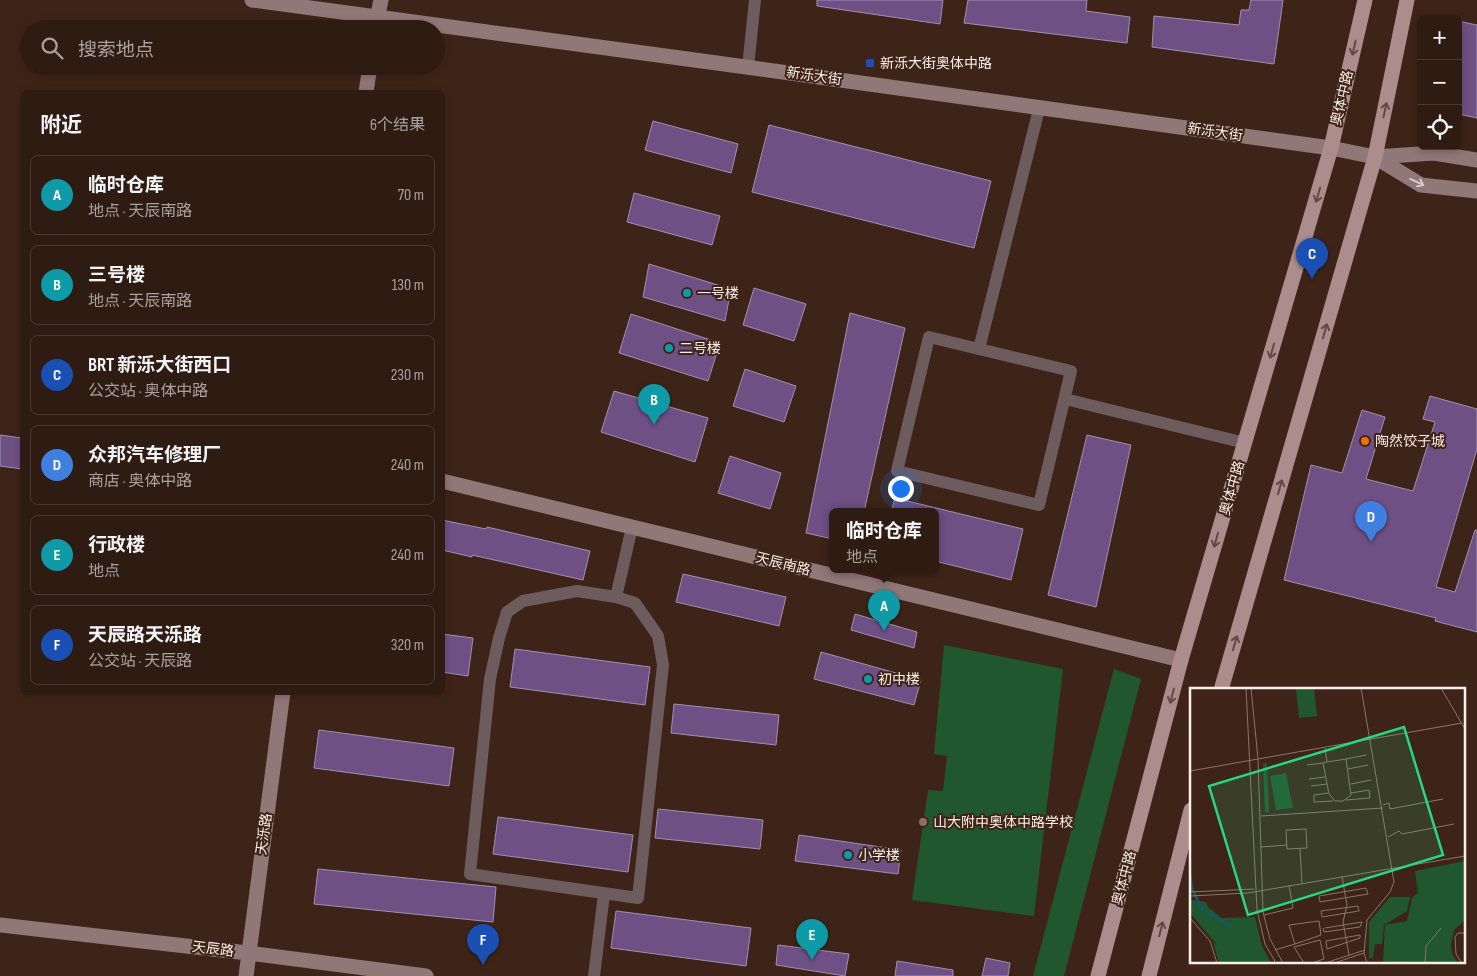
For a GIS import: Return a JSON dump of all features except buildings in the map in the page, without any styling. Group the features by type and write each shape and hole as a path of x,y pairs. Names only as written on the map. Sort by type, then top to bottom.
{"main road":[{"name":"奥体中路","path":"1098,976 1181,660 1331,148 1365,0"},
{"path":"1222,688 1375,157 1407,0"},
{"path":"1149,976 1190,814"}],"street":[{"name":"新泺大街","path":"252,0 360,20"},
{"path":"377,20 381,0"},
{"path":"748,67 755,0"},
{"name":"新泺大街","path":"445,31 748,67 1331,148 1375,157 1434,153 1477,160"},
{"path":"366,90 369,75"},
{"path":"979,349 1039,108"},
{"name":"新泺大街","path":"1375,157 1421,185 1477,191"},
{"path":"929,337 1071,371 1065,399 1040,505 897,471 929,337"},
{"path":"1065,399 1245,443"},
{"name":"天辰南路","path":"445,482 1181,660"},
{"path":"616,598 632,527"},
{"path":"577,591 616,598 635,603 658,636 663,665 638,898 604,894 470,874 490,679 507,612 522,601 577,591"},
{"name":"天泺路","path":"246,976 282,695"},
{"path":"594,976 604,894"},
{"name":"天辰路","path":"0,925 248,953 426,976"}],"green space":[{"path":"944,645 1063,669 1034,916 912,900 928,790 943,791 947,756 934,754"},
{"path":"1114,669 1141,679 1064,976 1033,976"}],"place":[{"name":"新泺大街奥体中路","path":"870,63"},
{"name":"BRT 新泺大街西口","path":"1312,279"},
{"name":"一号楼","path":"687,293"},
{"name":"二号楼","path":"669,348"},
{"name":"三号楼","path":"654,425"},
{"name":"陶然饺子城","path":"1365,441"},
{"name":"众邦汽车修理厂","path":"1371,542"},
{"name":"临时仓库","path":"884,631"},
{"name":"初中楼","path":"868,679"},
{"name":"山大附中奥体中路学校","path":"923,822"},
{"name":"小学楼","path":"848,855"},
{"name":"行政楼","path":"812,960"},
{"name":"天辰路天泺路","path":"483,965"}]}
